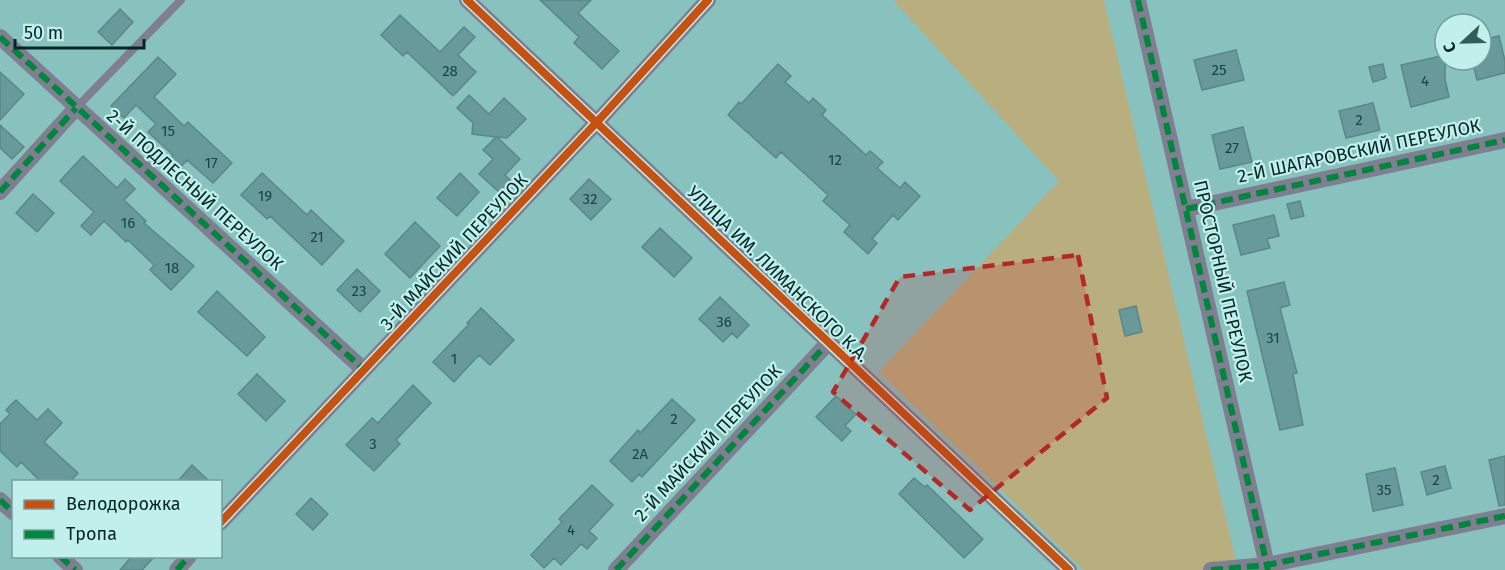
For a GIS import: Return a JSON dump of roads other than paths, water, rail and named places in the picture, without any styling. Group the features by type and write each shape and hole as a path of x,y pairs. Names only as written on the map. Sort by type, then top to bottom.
{"street":[{"name":"УЛИЦА ИМ. ЛИМАНСКОГО К.А.","path":"467,0 1069,570"},
{"name":"3-Й МАЙСКИЙ ПЕРЕУЛОК","path":"222,521 597,122 708,0"},
{"name":"ПРОСТОРНЫЙ ПЕРЕУЛОК","path":"1138,0 1268,568"},
{"name":"2-Й ПОДЛЕСНЫЙ ПЕРЕУЛОК","path":"0,37 364,370"},
{"path":"0,192 76,108"},
{"name":"2-Й ШАГАРОВСКИЙ ПЕРЕУЛОК","path":"1186,209 1505,140"},
{"name":"2-Й МАЙСКИЙ ПЕРЕУЛОК","path":"616,570 828,343"},
{"path":"0,500 12,511"},
{"path":"1211,570 1268,568 1505,516"},
{"path":"62,558 75,570"},
{"path":"177,570 187,558"}],"lane":[{"path":"76,108 181,0"}]}
